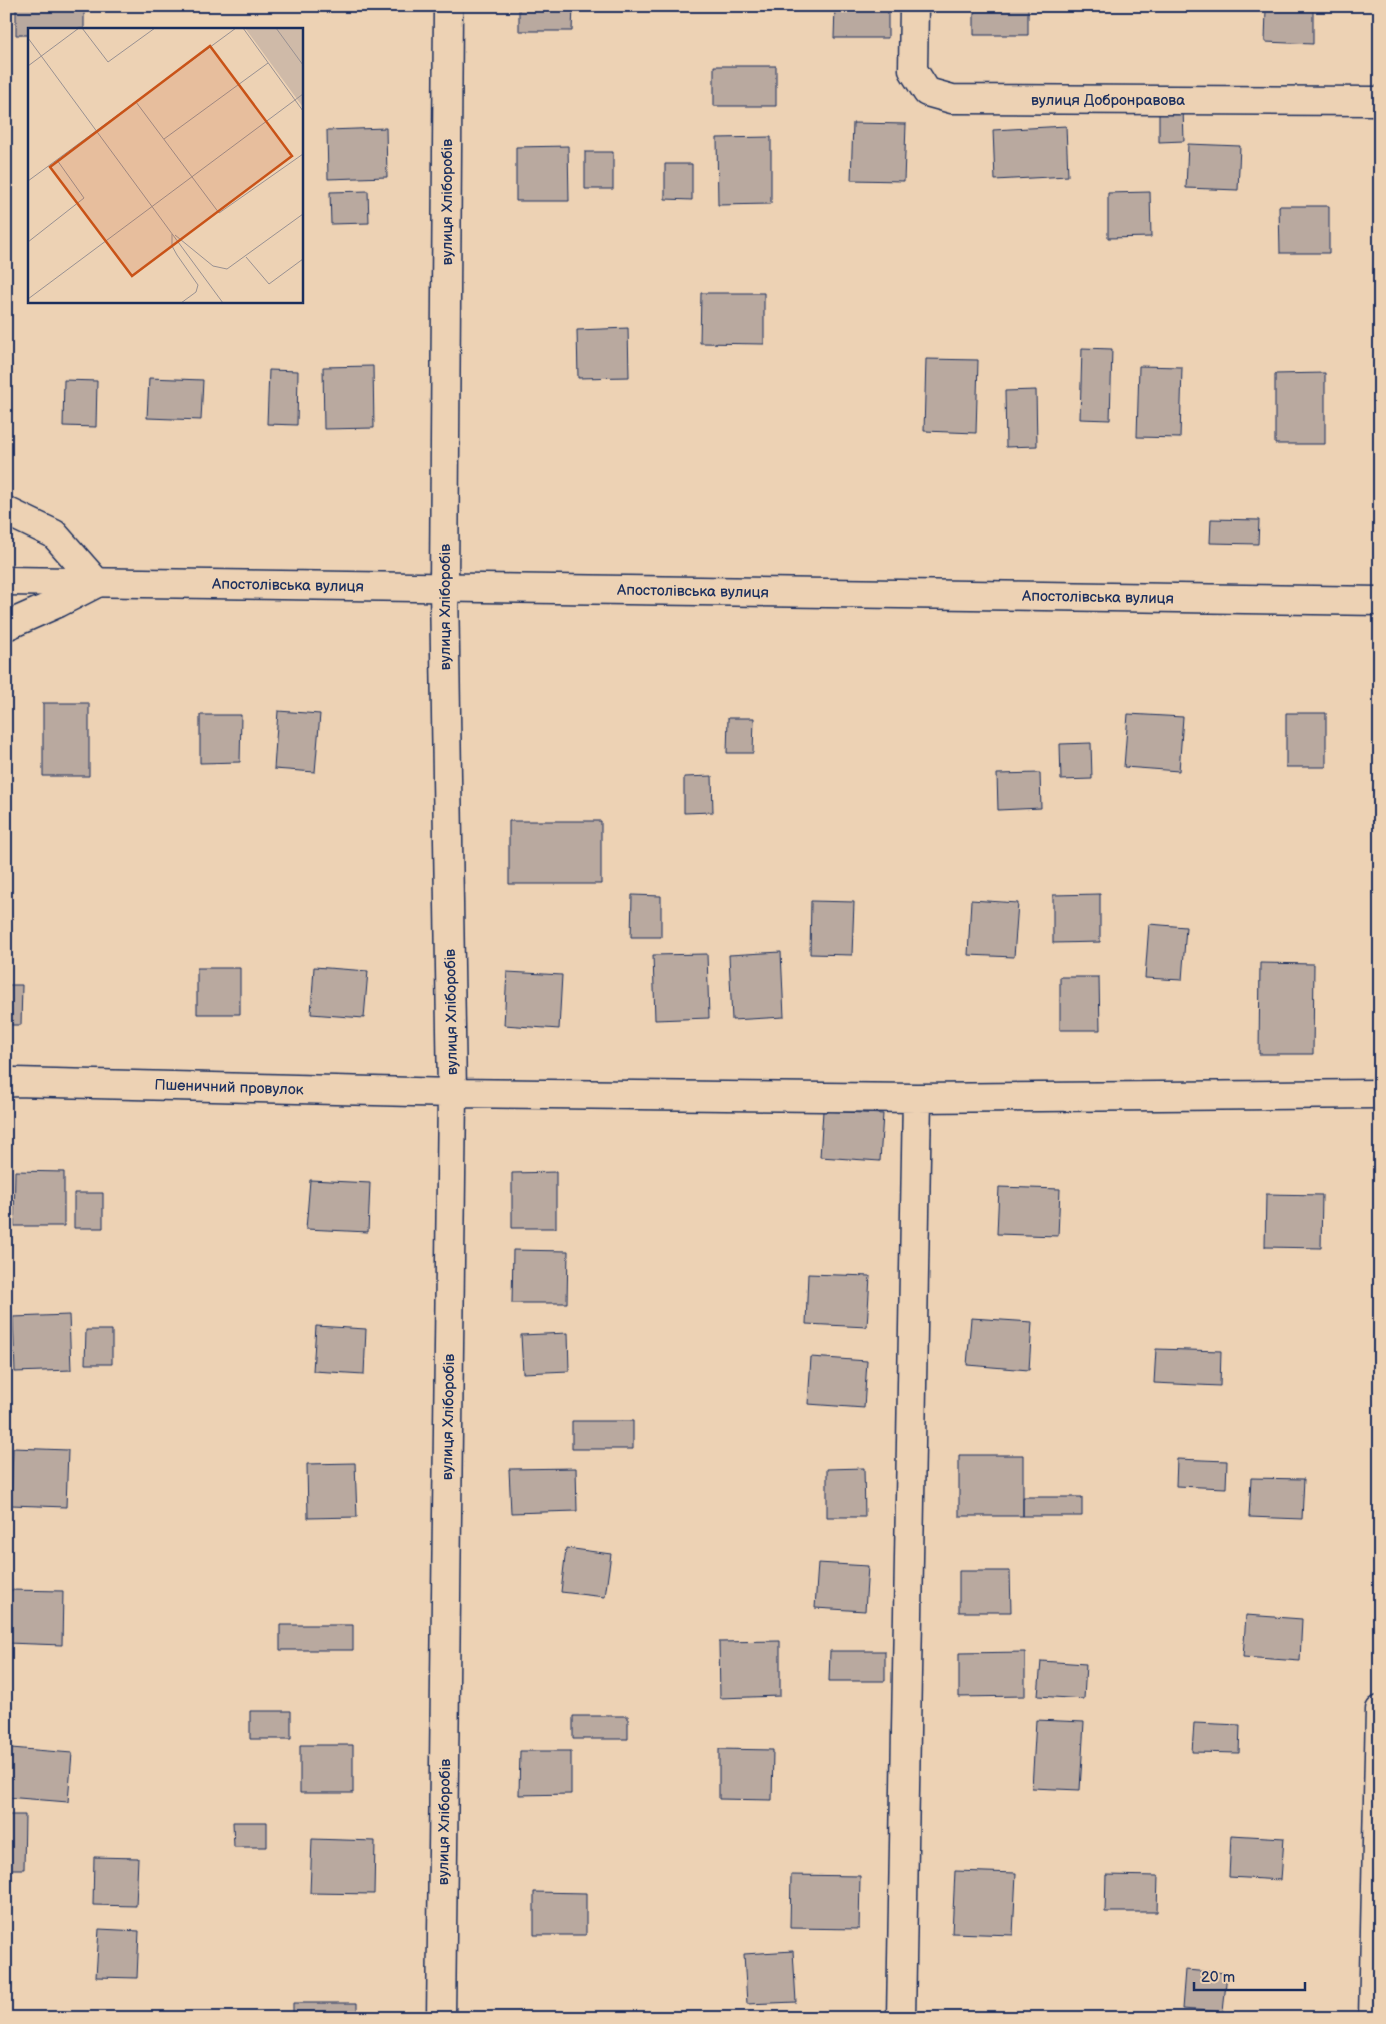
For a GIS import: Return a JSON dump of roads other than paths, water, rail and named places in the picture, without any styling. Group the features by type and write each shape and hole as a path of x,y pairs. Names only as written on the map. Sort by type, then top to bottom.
{"street":[{"name":"вулиця Хліборобів","path":"442,2018 452,1093 444,587 448,6"},
{"name":"вулиця Добронравова","path":"914,6 913,70 927,92 952,99 1380,101"},
{"path":"6,511 54,534 97,583 58,604 6,626"},
{"name":"Апостолівська вулиця","path":"6,581 1380,601"},
{"name":"Пшеничний провулок","path":"6,1083 452,1093 917,1098 1380,1094"},
{"path":"901,2018 917,1098"},
{"path":"1373,2018 1380,1710"}]}
